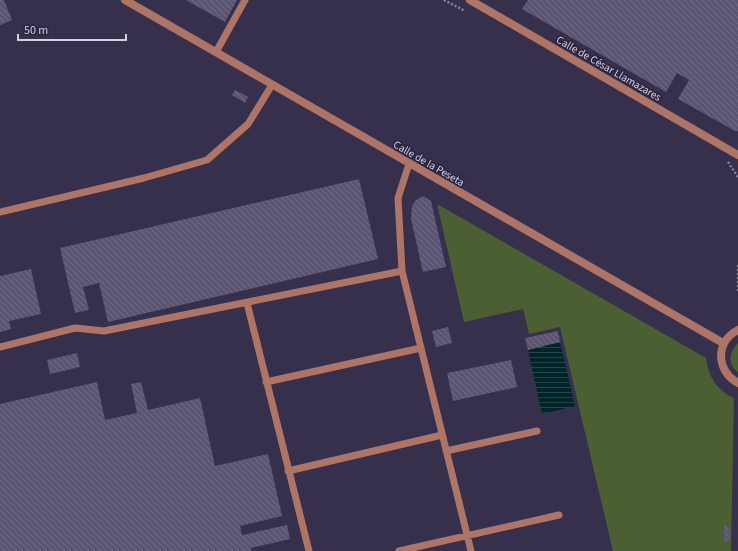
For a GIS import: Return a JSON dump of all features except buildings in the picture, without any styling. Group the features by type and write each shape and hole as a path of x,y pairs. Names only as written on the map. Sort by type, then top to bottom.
{"street":[{"name":"Calle de la Peseta","path":"125,0 724,343"},
{"name":"Calle de César Llamazares","path":"470,0 738,155"},
{"path":"738,330 732,333 724,343 721,360 729,377 738,383"}],"lane":[{"path":"216,52 245,0"},
{"path":"0,212 144,178 206,160 248,124 272,85"},
{"path":"409,164 398,198 402,271 471,551"},
{"path":"0,346 75,328 104,331 402,271"},
{"path":"246,303 308,551"},
{"path":"266,382 421,348"},
{"path":"446,450 537,431"},
{"path":"288,471 442,435"},
{"path":"399,551 559,515"}],"path":[{"path":"738,265 738,292"}],"green space":[{"path":"437,204 706,358 711,377 714,382 728,395 734,398 731,551 613,551 560,327 529,334 523,309 464,322"},
{"path":"738,343 738,372 734,369 730,358"}],"shaded area":[{"path":"560,342 575,406 542,414 528,350"}]}
